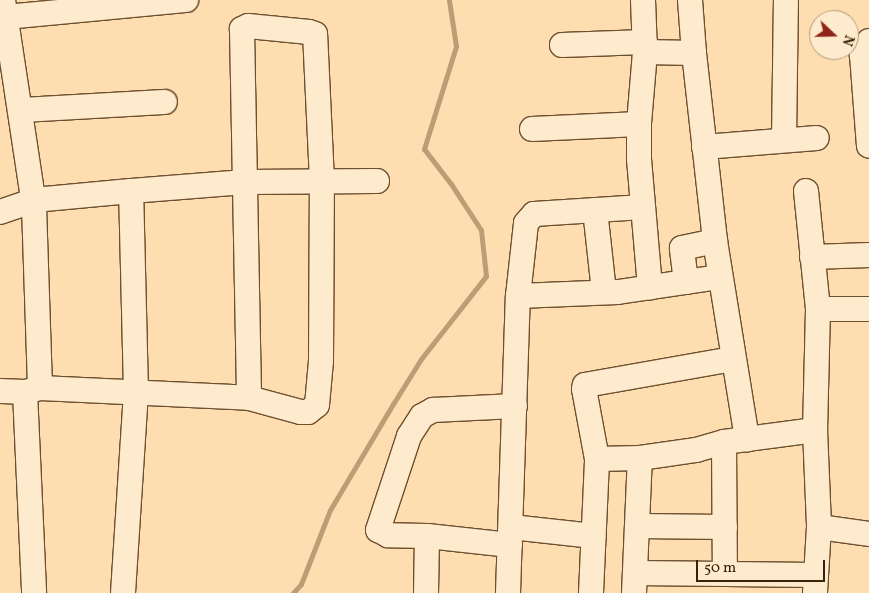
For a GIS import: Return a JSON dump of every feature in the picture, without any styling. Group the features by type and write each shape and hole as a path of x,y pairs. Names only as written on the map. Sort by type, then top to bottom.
{"street":[{"path":"34,593 34,200 5,9 186,0"},
{"path":"643,0 645,47 638,124 650,288"},
{"path":"690,0 715,241 747,439"},
{"path":"784,140 786,0"},
{"path":"0,391 136,392 250,398 301,412 308,412 316,405 320,361 322,181 315,34 248,26 242,29 250,398"},
{"path":"869,41 862,55 869,146"},
{"path":"562,45 645,47 694,53"},
{"path":"21,110 165,102"},
{"path":"532,129 638,124"},
{"path":"704,147 817,138"},
{"path":"0,212 34,200 131,191 245,182 377,181"},
{"path":"123,593 136,392 131,191"},
{"path":"640,458 635,583 725,574 816,584 819,527 816,430 818,310 806,191"},
{"path":"508,593 518,296 526,223 534,214 643,207"},
{"path":"595,210 604,292"},
{"path":"686,282 682,248 715,241"},
{"path":"812,257 869,255"},
{"path":"518,296 650,288 720,278"},
{"path":"818,310 869,309"},
{"path":"591,593 597,459 584,389 586,385 733,359"},
{"path":"515,406 433,410 422,416 409,436 378,530 388,536 594,536"},
{"path":"597,459 640,458 696,450 724,442 816,430"},
{"path":"724,442 725,574"},
{"path":"638,526 725,527"},
{"path":"819,527 869,534"},
{"path":"426,593 427,536"}],"waterway":[{"path":"293,593 301,584 330,510 393,404 421,359 486,276 481,230 451,184 424,149 456,46 449,0"}]}
